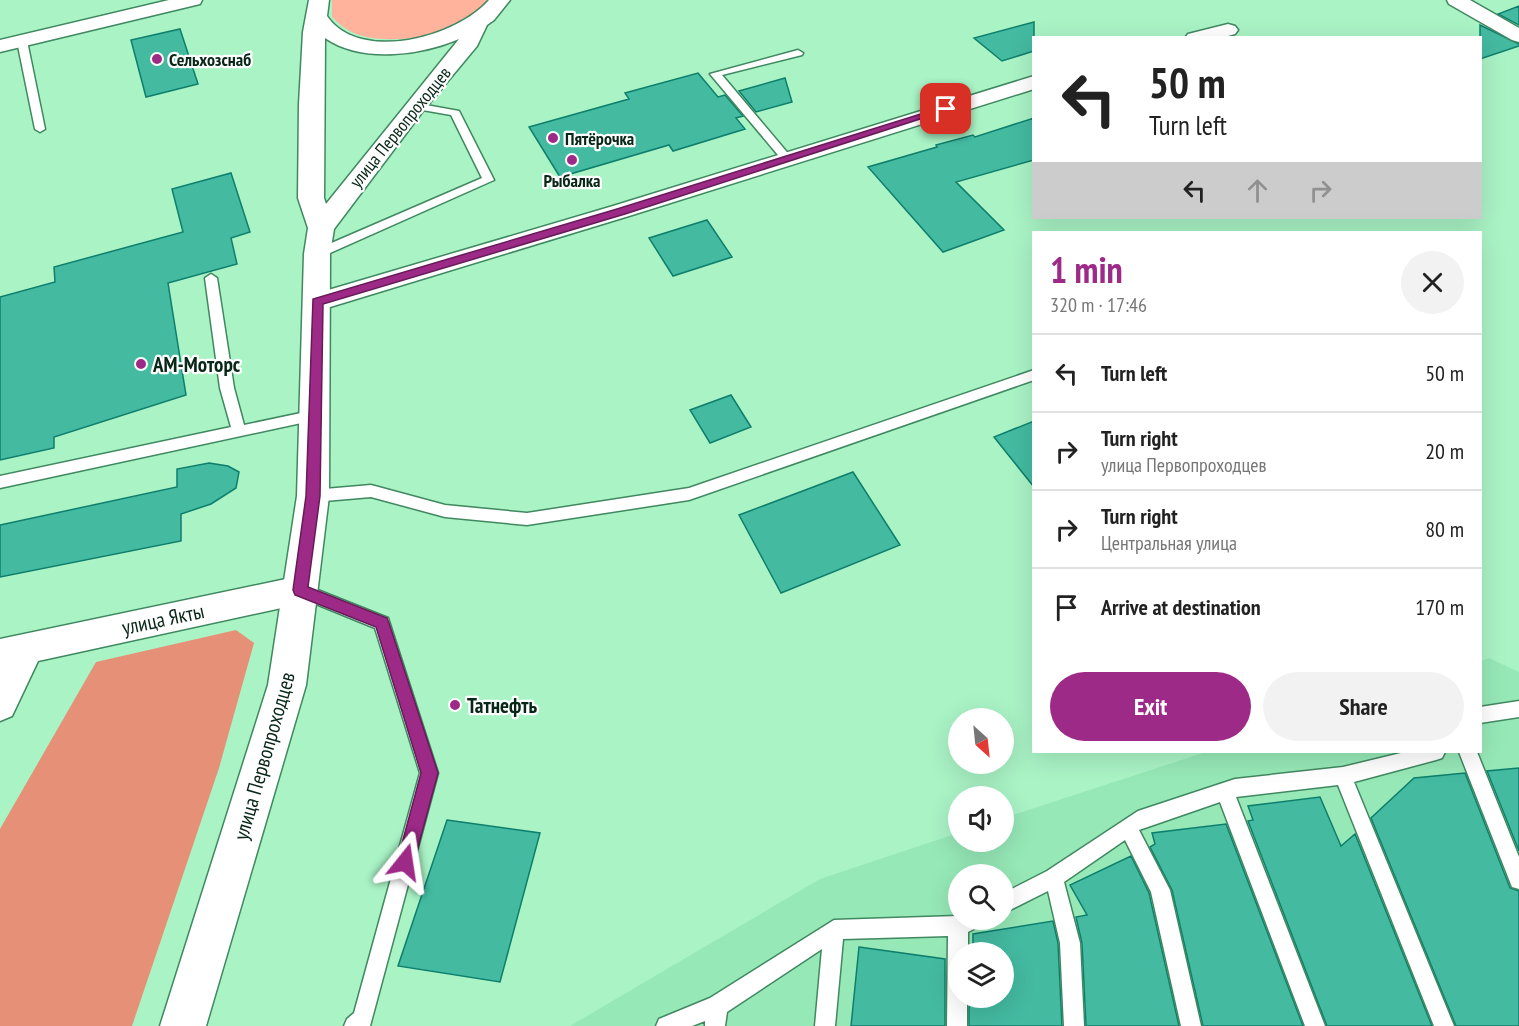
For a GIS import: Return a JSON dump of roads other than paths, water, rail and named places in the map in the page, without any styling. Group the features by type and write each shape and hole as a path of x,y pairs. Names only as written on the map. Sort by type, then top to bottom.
{"street":[{"path":"0,46 193,0"},
{"name":"улица Первопроходцев","path":"315,7 326,30 343,39 367,46 395,47 425,44 444,39 476,25 491,13 500,0"},
{"path":"1456,0 1519,36"},
{"name":"улица Первопроходцев","path":"183,1026 287,685 313,496 319,241 311,198 311,104 315,7"},
{"name":"улица Первопроходцев","path":"319,241 415,106 469,41 476,25"},
{"path":"1203,36 1228,30"},
{"path":"317,302 461,260 1032,83"},
{"name":"улица Якты","path":"0,705 13,651 300,590"}],"lane":[{"path":"22,41 40,129"},
{"path":"787,159 715,74 798,53"},
{"path":"319,241 488,180 455,113 415,106"},
{"path":"211,278 227,388 239,431"},
{"path":"313,496 371,490 446,511 527,519 688,494 1032,376"},
{"path":"0,482 315,415"},
{"path":"300,590 382,623 429,773 363,1018 354,1026"},
{"path":"1482,715 1519,709"},
{"path":"1014,898 1054,878 1138,820 1235,788 1342,776 1432,753"},
{"path":"1468,753 1519,880"},
{"path":"1342,776 1444,1026"},
{"path":"1225,792 1315,1026"},
{"path":"1128,827 1160,890 1191,1026"},
{"path":"1054,878 1070,943 1074,1026"},
{"path":"666,1026 716,1016 834,930 948,924"},
{"path":"825,1026 834,930"},
{"path":"957,1026 964,930"}],"place":[{"name":"Сельхозснаб","path":"157,59"},
{"name":"Пятёрочка","path":"553,138"},
{"name":"Рыбалка","path":"572,160"},
{"name":"АМ-Моторс","path":"141,364"},
{"name":"Татнефть","path":"455,705"}]}
